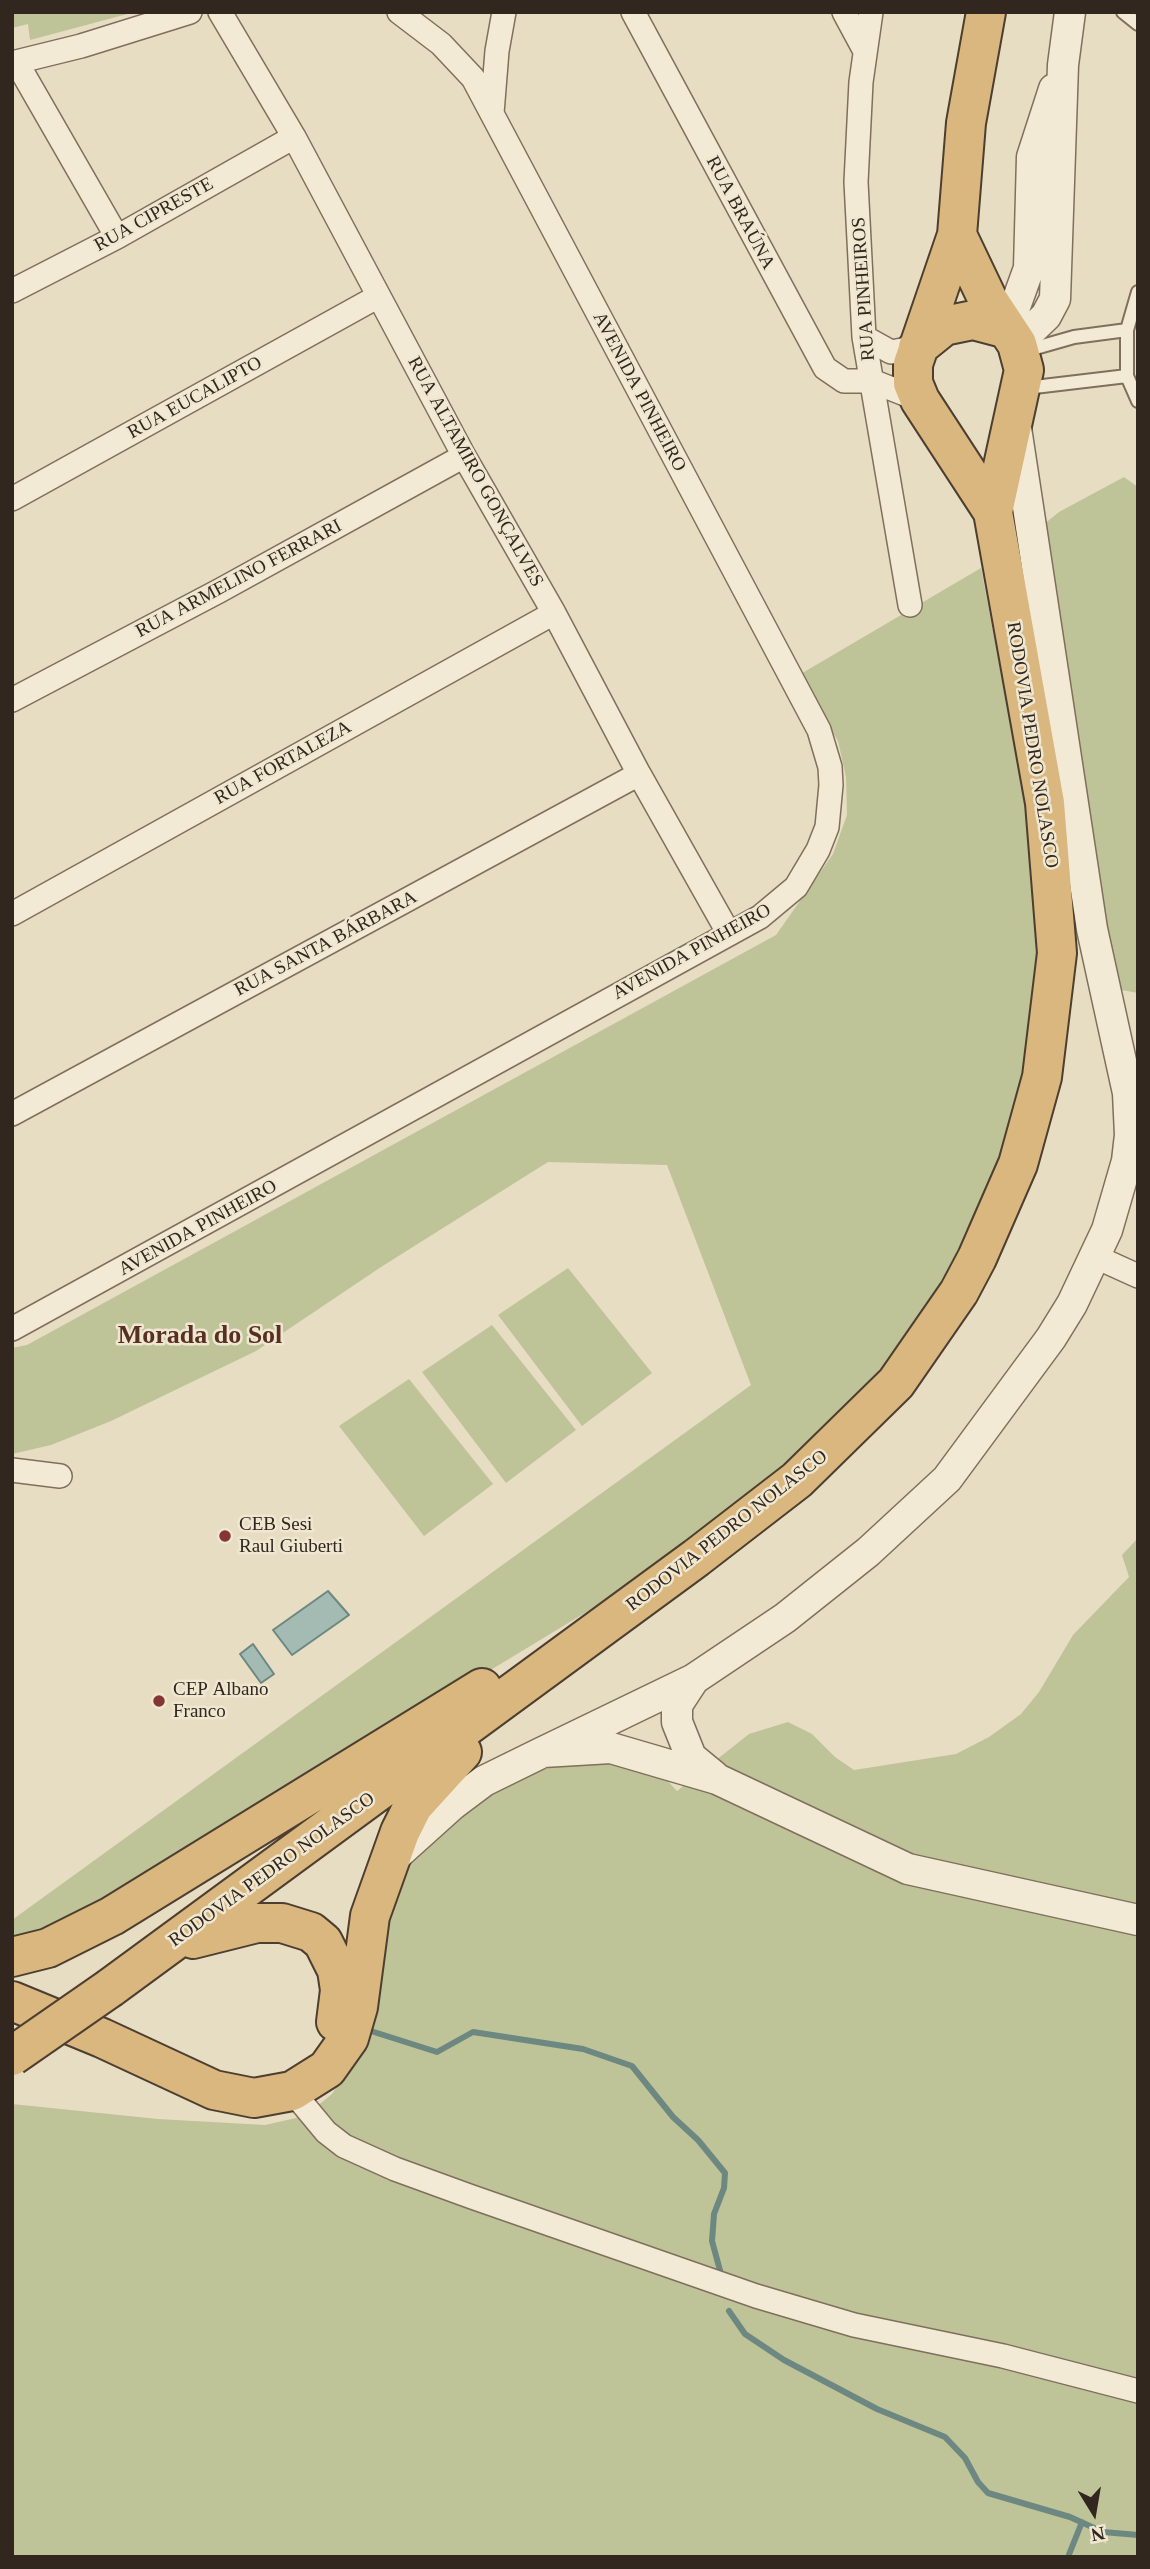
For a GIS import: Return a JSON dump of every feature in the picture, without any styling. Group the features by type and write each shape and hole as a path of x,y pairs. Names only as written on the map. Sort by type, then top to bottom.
{"highway":[{"name":"RODOVIA PEDRO NOLASCO","path":"986,12 966,123 957,235 918,347 913,364 913,383 920,400 993,512"},
{"path":"942,432 973,441 991,437 1016,366 957,235"},
{"path":"918,347 944,326 973,320 1016,366"},
{"name":"RODOVIA PEDRO NOLASCO","path":"12,2056 165,1949 696,1558 797,1480 896,1383 959,1292 1018,1164 1042,1077 1057,953 1056,914 1045,803 993,512 1016,366"},
{"path":"12,1957 48,1948 112,1916 696,1558"},
{"path":"12,2001 102,2038 214,2090 254,2098 292,2091 327,2069 349,2038 358,2007 370,1916 388,1863 413,1806 524,1685"},
{"path":"12,1987 220,2076 250,2081 274,2081 296,2074 316,2059 331,2038 339,2014 337,1970 323,1942 311,1932 282,1923 257,1923 227,1928 165,1949"}],"street":[{"path":"117,237 14,63 190,12"},
{"name":"RUA ALTAMIRO GONÇALVES","path":"220,12 294,138 377,297 728,932"},
{"name":"AVENIDA PINHEIRO","path":"13,1328 728,932 760,917 796,887 818,850 831,805 830,767 825,747 473,78 441,44 399,12"},
{"path":"492,113 496,51 504,12"},
{"name":"RUA BRAÚNA","path":"633,12 810,345 833,376 854,383 872,381 920,400"},
{"path":"844,12 865,51"},
{"name":"RUA PINHEIROS","path":"871,12 865,51 856,182 864,337 910,605"},
{"path":"388,1863 452,1805 484,1781 694,1679 785,1618 868,1552 947,1479 1051,1338 1096,1258 1124,1172 1130,1113 1124,1061 1104,990 1092,929 1016,366 1055,299 1063,65 1070,12"},
{"name":"RUA CIPRESTE","path":"12,291 117,237 294,138"},
{"name":"RUA EUCALIPTO","path":"12,499 377,297"},
{"path":"864,337 891,352 918,347"},
{"name":"RUA ARMELINO FERRARI","path":"12,700 219,591 464,456"},
{"name":"RUA FORTALEZA","path":"12,914 554,613"},
{"name":"RUA SANTA BÁRBARA","path":"12,1114 639,774"},
{"path":"1096,1258 1138,1276"},
{"path":"12,1470 60,1476"},
{"path":"694,1679 677,1705 677,1722 691,1756 717,1779"},
{"path":"544,1752 611,1748 717,1779 908,1868 1138,1920"},
{"path":"292,2091 326,2132 344,2146 395,2169 472,2197 756,2296 854,2325 1003,2356 1138,2391"}],"lane":[{"path":"1123,12 1138,24"},
{"path":"1138,292 1127,330 1127,376 1138,401"},
{"path":"1016,366 1074,337 1127,330"},
{"path":"1016,366 1127,376"}],"green space":[{"path":"12,12 135,12 30,40 28,24 12,28"},
{"path":"1124,477 1138,487 1138,993 1105,987 1105,978 1080,952 1076,864 1038,529 1059,512"},
{"path":"981,568 1035,853 1041,1056 986,1208 966,1230 940,1294 884,1375 824,1439 661,1562 588,1611 177,1860 39,1936 12,1940 12,1920 751,1385 667,1165 548,1162 381,1267 256,1351 111,1421 51,1445 12,1454 12,1348 27,1345 776,935 833,854 847,815 846,777 838,741 799,675"},
{"path":"568,1268 652,1373 582,1426 498,1315"},
{"path":"492,1325 576,1430 506,1483 422,1372"},
{"path":"409,1379 493,1484 424,1536 339,1426"},
{"path":"1138,1538 1138,2557 12,2557 12,2104 158,2119 265,2125 305,2116 332,2094 346,2072 379,1926 408,1864 472,1799 538,1770 579,1762 614,1762 664,1777 677,1791 749,1734 788,1722 812,1734 835,1757 854,1770 956,1754 989,1737 1021,1714 1039,1692 1073,1635 1129,1577 1122,1555"}],"water":[{"path":"328,1591 349,1615 292,1655 273,1630"},
{"path":"253,1644 274,1674 261,1683 240,1654"}],"waterway":[{"path":"374,2032 437,2052 473,2032 583,2049 632,2066 673,2117 698,2140 725,2173 724,2188 714,2214 712,2241 721,2274"},
{"path":"729,2311 745,2334 784,2360 877,2409 945,2437 965,2458 978,2482 988,2493 1070,2517 1103,2532 1138,2535"},
{"path":"1068,2557 1082,2522"}],"place":[{"name":"CEB Sesi Raul Giuberti","path":"225,1536"},
{"name":"CEP Albano Franco","path":"159,1701"}],"district":[{"name":"Morada do Sol","path":"200,1336"}]}
